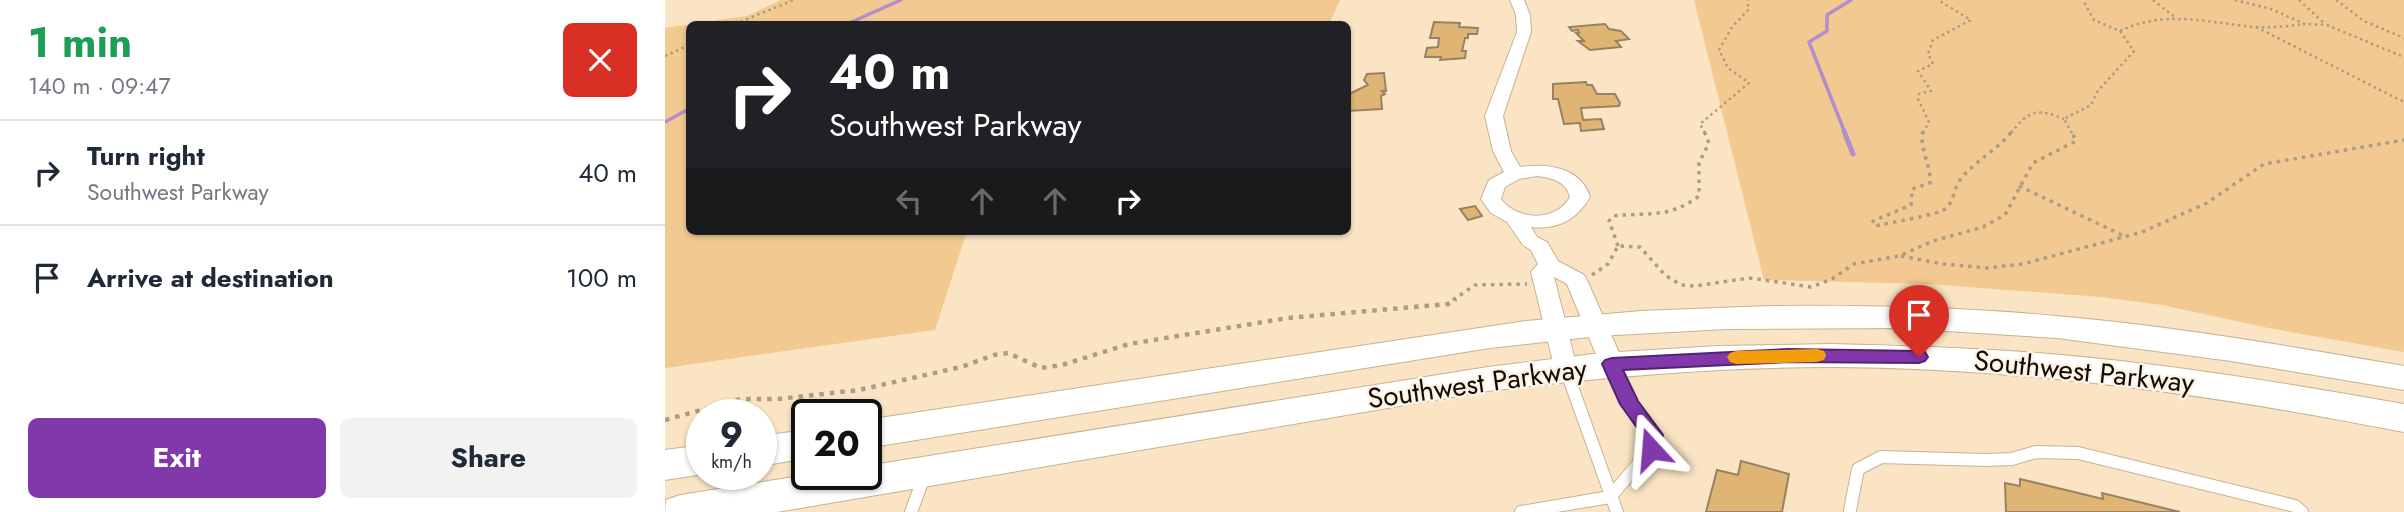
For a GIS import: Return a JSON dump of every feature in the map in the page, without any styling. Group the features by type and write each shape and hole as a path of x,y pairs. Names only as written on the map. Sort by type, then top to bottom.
{"main road":[{"name":"Southwest Parkway","path":"882,432 1553,330 1762,317 1944,319 2172,340 2404,378"},
{"name":"Southwest Parkway","path":"680,512 1565,368 1612,364 1788,355 1968,358 2229,386 2404,418"},
{"path":"926,471 942,423"},
{"path":"665,466 686,463"}],"street":[{"path":"1514,174 1501,151 1494,116 1524,32 1523,15 1517,0"},
{"path":"1548,172 1568,178 1575,184 1580,197 1578,203 1565,215 1539,221 1515,218 1501,212 1491,199 1496,184 1514,174 1548,172"},
{"path":"1515,218 1530,241 1576,281 1612,364"},
{"path":"1553,219 1542,272 1553,330 1565,368"}],"lane":[{"path":"1521,512 1610,497 1651,449 1653,435 1630,404 1612,364"},
{"path":"1565,368 1617,512"},
{"path":"1853,511 1858,469 1881,457 1986,460 2012,459 2036,452 2078,453 2295,506 2302,512"},
{"path":"911,512 926,471"}],"path":[{"path":"741,21 793,0"},
{"path":"1585,280 1608,264 1618,246 1609,221 1613,216 1679,212 1699,196 1700,160 1709,149 1709,140 1700,124 1749,83 1745,77 1728,68 1719,50 1721,41 1738,22 1741,13 1749,9 1747,0"},
{"path":"1618,246 1640,247 1665,275 1681,285 1695,286 1750,278 1811,287 1832,279 1854,264 1899,256 1933,241 1983,227 2005,215 2033,163 2076,141 2064,118 2047,112 2034,112 2021,120 2001,146 1979,160 1958,182 1955,196 1944,210 1875,226 1873,220 1911,205 1912,189 1930,183 1932,176 1921,148 1921,132 1929,122 1917,99 1919,94 1931,91 1918,71 1933,64 1927,49 1932,42 1971,20 1938,0"},
{"path":"2064,118 2091,105 2097,92 2134,51 2120,31 2094,20 2083,0"},
{"path":"2153,0 2178,19"},
{"path":"2235,0 2271,9 2305,24"},
{"path":"2299,0 2327,26"},
{"path":"2336,0 2364,21 2404,38"},
{"path":"2120,31 2131,23 2178,19 2256,27 2312,22 2404,57"},
{"path":"2256,27 2404,102"},
{"path":"665,56 686,46"},
{"path":"1899,256 1987,268 2023,264 2142,232 2207,204 2264,164 2404,140"},
{"path":"2019,186 2124,236"},
{"path":"665,420 741,399 778,400 859,390 961,367 994,355 1009,353 1041,368 1062,365 1129,344 1288,318 1448,304 1475,285 1533,284"}],"shaded area":[{"path":"781,0 1340,0 1330,21 713,21 747,16"},
{"path":"1694,0 2404,0 2404,352 2268,328 2162,305 2101,297 1928,284 1764,280"},
{"path":"686,24 686,235 966,235 935,330 665,368 665,28"}],"building":[{"path":"1434,22 1460,23 1459,27 1478,28 1477,34 1468,34 1468,38 1465,38 1462,51 1466,51 1465,58 1440,60 1441,57 1425,57 1427,48 1438,47 1439,38 1430,38"},
{"path":"1605,24 1609,29 1621,31 1629,39 1616,41 1621,47 1590,50 1578,41 1584,41 1576,33 1579,33 1578,30 1572,31 1569,27"},
{"path":"1384,73 1386,91 1382,91 1385,94 1381,96 1382,109 1351,111 1351,93 1368,85 1364,80 1367,74"},
{"path":"1586,82 1587,85 1592,85 1597,94 1615,94 1620,103 1619,106 1581,108 1583,120 1601,119 1604,129 1581,131 1580,123 1564,124 1558,99 1553,99 1553,84"},
{"path":"1475,206 1482,216 1468,220 1460,209"},
{"path":"1741,461 1789,474 1782,512 1706,512 1717,470 1738,475"},
{"path":"2020,479 2103,499 2102,493 2180,512 2006,512 2005,483 2020,486"}],"waterway":[{"path":"854,21 901,0"},
{"path":"1845,133 1809,42 1827,31 1827,15 1851,0"},
{"path":"665,122 686,111"},
{"path":"1844,131 1853,154"}],"slow traffic":[{"path":"1736,357 1817,355"}],"route":[{"path":"1651,449 1653,435 1630,404 1612,364 1788,355 1919,357"}]}
